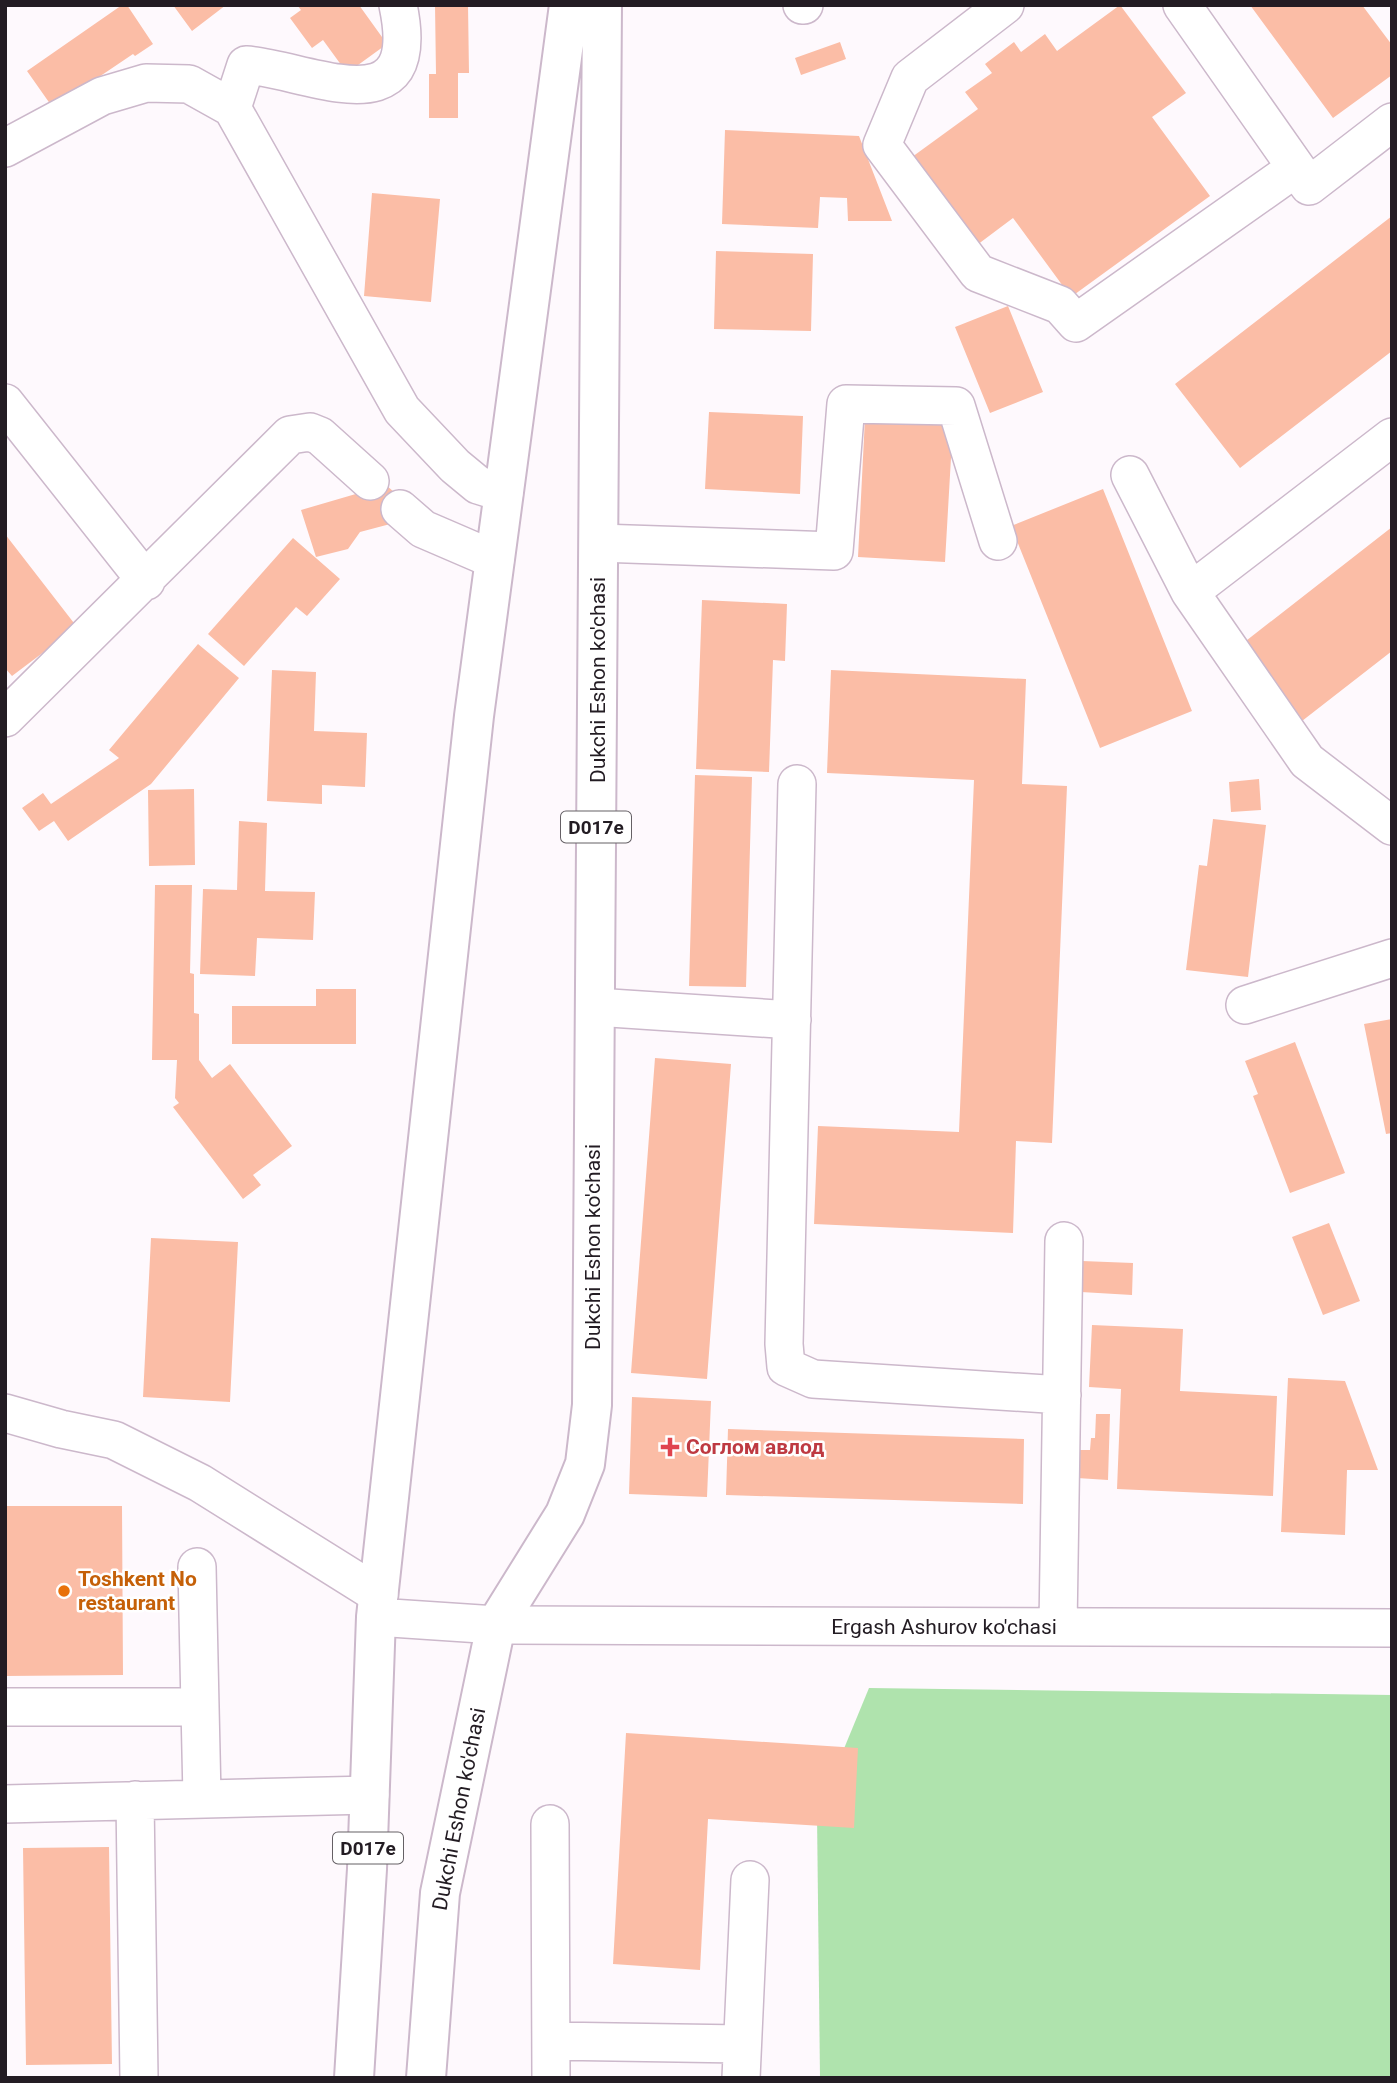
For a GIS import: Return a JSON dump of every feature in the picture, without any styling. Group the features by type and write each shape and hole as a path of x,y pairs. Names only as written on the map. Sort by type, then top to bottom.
{"main road":[{"name":"D017e","path":"354,2078 378,1606 472,730 569,5"},
{"name":"Dukchi Eshon ko'chasi","path":"426,2078 440,1893 496,1625 565,1514 585,1464 592,1405 603,5"}],"street":[{"path":"232,108 246,65 348,87 377,80 392,70 402,50 404,33 398,5"},
{"path":"1182,5 1309,186 1392,122"},
{"path":"988,10 910,78 882,145 978,273 1060,305 1076,323 1296,168"},
{"path":"5,148 102,96 146,83 189,84 232,108 402,410 470,479 478,485 504,493"},
{"path":"5,403 146,581"},
{"path":"599,542 834,551 846,404 956,406 998,541"},
{"path":"5,718 146,581 290,435 310,432 320,436 370,481"},
{"path":"1190,592 1392,437"},
{"path":"1130,475 1190,592 1307,761 1392,826"},
{"path":"400,509 423,529 495,560"},
{"path":"797,784 784,1331 786,1367 813,1379 1062,1395"},
{"path":"1245,1004 1392,958"},
{"path":"595,1007 792,1020"},
{"path":"1058,1627 1064,1241"},
{"path":"5,1413 114,1440 200,1483 378,1606 496,1625"},
{"path":"197,1567 202,1797"},
{"name":"Ergash Ashurov ko'chasi","path":"496,1625 1392,1628"},
{"path":"5,1707 200,1707"},
{"path":"5,1804 202,1797 370,1796"},
{"path":"135,1800 139,2078"},
{"path":"551,1824 551,2078"},
{"path":"551,2041 741,2061 750,1880"}],"green space":[{"path":"869,1688 1392,1695 1392,2078 820,2078 817,1814"}],"building":[{"path":"122,5 127,5 153,44 135,56 133,54 53,108 27,71"},
{"path":"173,5 226,5 192,31"},
{"path":"297,5 359,5 387,44 347,73 323,40 312,48 290,18 301,10"},
{"path":"435,5 468,5 469,73 458,73 458,118 429,118 429,74 436,74"},
{"path":"1120,5 1186,93 1152,117 1210,196 1071,297 1013,218 977,245 912,157 978,109 965,92 992,73 985,64 1014,42 1021,52 1045,34 1057,51"},
{"path":"1250,5 1362,5 1392,45 1392,75 1333,118"},
{"path":"840,42 846,59 801,75 795,58"},
{"path":"725,130 859,136 892,221 848,221 847,198 820,197 818,228 722,224"},
{"path":"372,193 440,199 431,302 364,296"},
{"path":"1392,216 1392,351 1240,468 1175,384"},
{"path":"716,251 813,254 811,331 714,329"},
{"path":"1008,306 1043,392 990,413 955,327"},
{"path":"709,412 803,416 800,494 705,489"},
{"path":"865,418 953,423 945,562 858,557"},
{"path":"375,475 405,502 394,523 360,532 348,549 316,557 301,510 366,491"},
{"path":"1103,489 1192,711 1100,748 1011,526"},
{"path":"1392,527 1392,651 1302,721 1242,644"},
{"path":"5,534 77,627 12,676 5,668"},
{"path":"293,538 340,579 307,616 296,607 244,666 208,634"},
{"path":"702,600 787,604 785,661 773,660 769,772 696,769"},
{"path":"198,644 239,678 151,784 68,841 54,821 39,831 22,808 43,793 51,804 119,758 109,750"},
{"path":"272,670 316,672 314,731 367,733 365,787 322,785 322,804 267,801"},
{"path":"831,670 1026,679 1022,784 1067,786 1052,1143 1016,1141 1013,1233 814,1224 818,1126 959,1132 974,780 827,773"},
{"path":"695,775 752,777 746,987 689,986"},
{"path":"1259,779 1261,810 1231,812 1229,782"},
{"path":"194,789 195,865 149,866 148,790"},
{"path":"1213,819 1266,825 1248,977 1186,970 1199,865 1207,866"},
{"path":"239,821 267,823 265,891 315,892 313,940 257,938 255,976 200,974 203,889 237,890"},
{"path":"155,885 192,885 190,973 194,974 194,1013 199,1014 199,1060 212,1078 230,1064 292,1146 253,1175 261,1185 243,1199 173,1107 179,1103 175,1098 177,1060 152,1060"},
{"path":"316,989 356,989 356,1044 232,1044 232,1006 316,1006"},
{"path":"1392,1019 1392,1133 1386,1134 1364,1024"},
{"path":"1295,1042 1345,1173 1290,1193 1253,1096 1258,1094 1245,1061"},
{"path":"655,1058 731,1064 707,1379 631,1373"},
{"path":"1329,1223 1360,1301 1323,1315 1292,1237"},
{"path":"151,1238 238,1242 230,1402 143,1397"},
{"path":"1082,1261 1133,1263 1132,1295 1081,1292"},
{"path":"1092,1325 1183,1329 1180,1391 1277,1396 1273,1496 1117,1489 1121,1389 1089,1387"},
{"path":"1288,1378 1345,1381 1378,1470 1347,1470 1345,1535 1281,1532"},
{"name":"Соглом авлод","path":"632,1397 711,1401 707,1497 629,1494"},
{"path":"1096,1414 1110,1414 1108,1480 1077,1478 1078,1450 1090,1450 1091,1438 1095,1438"},
{"path":"728,1429 1024,1439 1023,1504 726,1495"},
{"name":"Toshkent No restaurant","path":"5,1506 122,1506 123,1675 5,1676"},
{"path":"626,1733 858,1748 854,1828 708,1819 700,1970 613,1964"},
{"path":"109,1847 112,2064 26,2065 23,1848"}],"place":[{"name":"Соглом авлод","path":"670,1447"},
{"name":"Toshkent No restaurant","path":"64,1591"}]}
